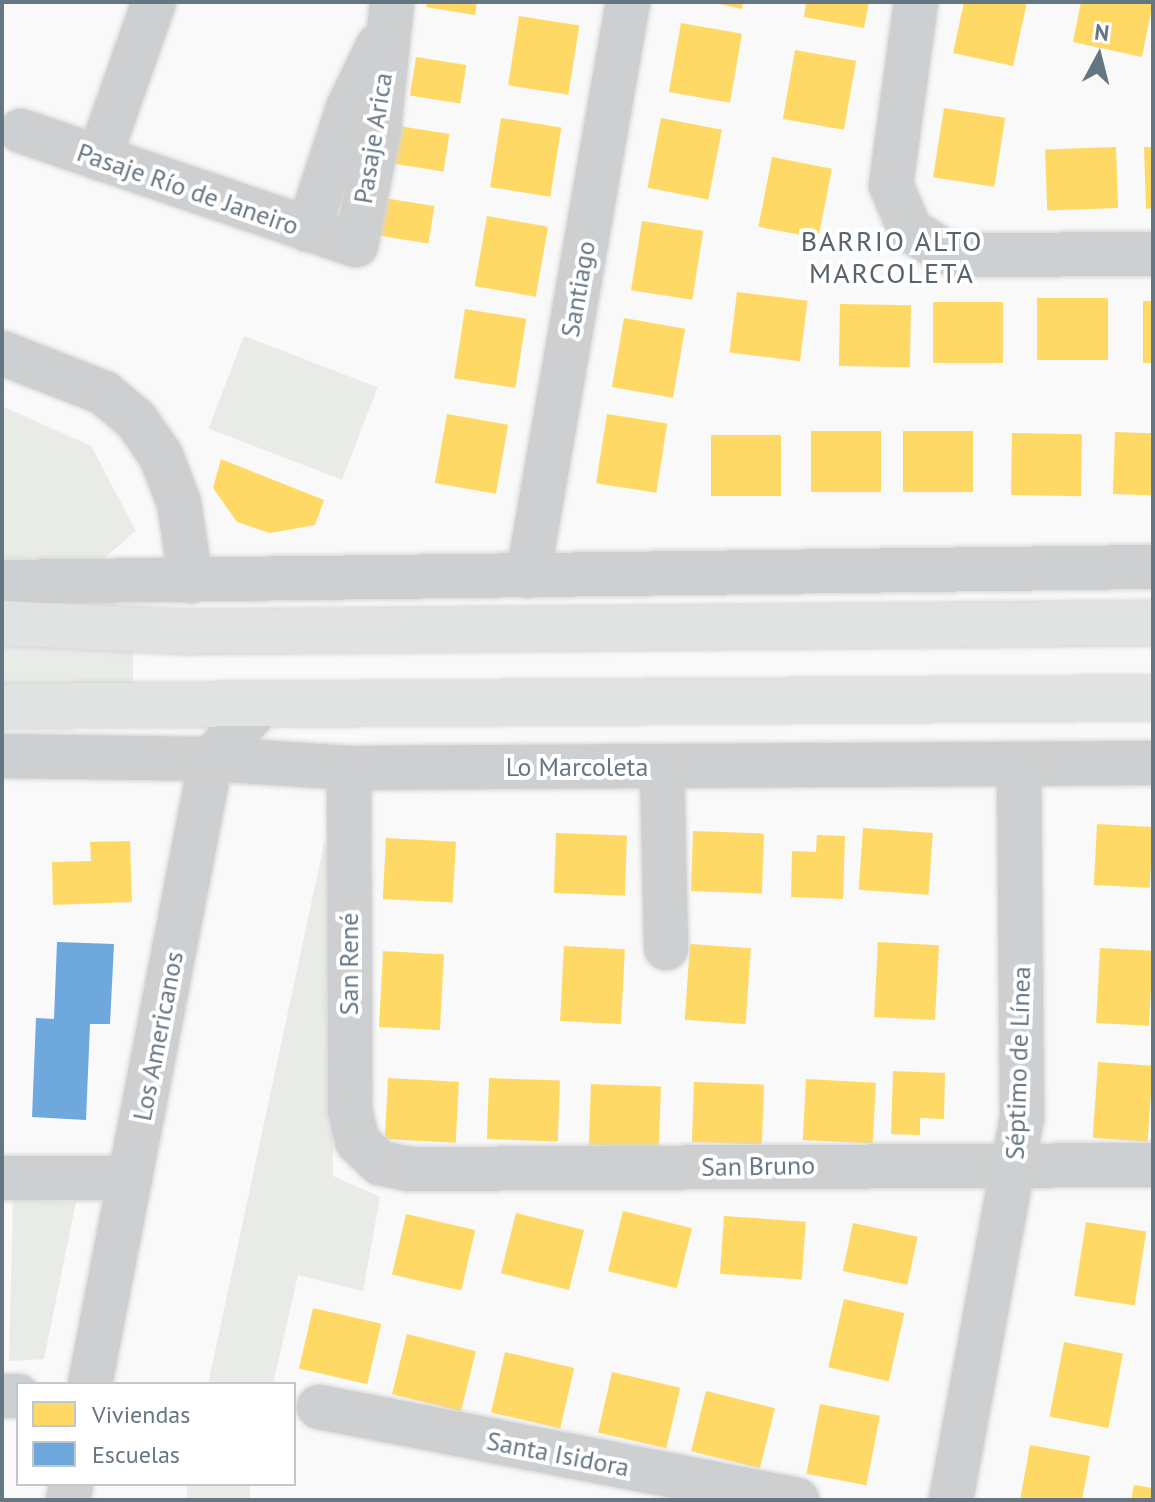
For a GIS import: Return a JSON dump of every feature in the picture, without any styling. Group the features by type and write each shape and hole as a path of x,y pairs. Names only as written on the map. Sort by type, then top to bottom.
{"main road":[{"path":"2,623 265,632 1153,623"},
{"path":"2,706 1153,698"}],"street":[{"path":"99,158 154,2"},
{"name":"Santiago","path":"528,576 628,2"},
{"path":"916,2 891,185 910,230 945,252 965,255 1153,254"},
{"name":"Pasaje Arica","path":"308,230 348,108 389,16"},
{"name":"Pasaje Arica","path":"356,245 379,130 389,16"},
{"name":"Pasaje Río de Janeiro","path":"21,131 356,245"},
{"path":"2,353 104,393 136,420 161,456 179,503 191,581"},
{"path":"2,582 1153,567"},
{"path":"211,759 261,705"},
{"name":"Lo Marcoleta","path":"2,756 211,759 349,768 1153,763"},
{"name":"Los Americanos","path":"90,1382 211,759"},
{"name":"Séptimo de Línea","path":"951,1500 1016,1163 1022,1105 1019,765"},
{"path":"662,767 666,948"},
{"name":"San René","path":"349,768 350,1110 357,1141 367,1154"},
{"name":"San Bruno","path":"367,1154 408,1169 1016,1163 1153,1165"},
{"path":"2,1178 130,1178"},
{"name":"Santa Isidora","path":"319,1407 797,1500"}],"shaded area":[{"path":"244,336 378,387 342,480 209,428"},
{"path":"2,406 91,446 136,531 102,560 2,559"},
{"path":"2,631 133,631 133,693 2,693"},
{"path":"324,844 334,850 333,1176 380,1197 363,1291 298,1275 273,1382 208,1382"},
{"path":"13,1200 76,1202 44,1359 9,1361"},
{"path":"187,1486 250,1486 250,1500 187,1500"}],"building: Viviendas":[{"path":"427,2 477,2 475,15 426,7"},
{"path":"711,2 743,2 742,9"},
{"path":"806,2 869,2 864,28 804,17"},
{"path":"964,2 1027,2 1013,66 953,53"},
{"path":"1081,2 1153,2 1142,57 1073,42"},
{"path":"519,16 579,26 568,95 508,85"},
{"path":"681,23 742,34 730,103 669,92"},
{"path":"795,50 856,61 844,130 783,119"},
{"path":"416,57 466,65 460,103 410,96"},
{"path":"944,108 1005,118 994,187 933,177"},
{"path":"501,118 561,128 550,197 490,187"},
{"path":"661,118 722,130 708,200 647,188"},
{"path":"399,126 449,134 443,172 393,164"},
{"path":"1116,147 1118,208 1047,210 1045,149"},
{"path":"1144,147 1153,147 1153,208 1146,209"},
{"path":"772,157 832,169 818,238 758,227"},
{"path":"384,198 434,206 428,244 378,236"},
{"path":"487,216 548,227 536,297 475,286"},
{"path":"642,221 703,231 692,300 631,290"},
{"path":"737,292 807,301 800,361 730,353"},
{"path":"1037,298 1108,298 1108,360 1037,360"},
{"path":"1143,301 1153,301 1153,363 1143,363"},
{"path":"933,302 1003,302 1003,363 933,363"},
{"path":"840,304 911,305 910,367 839,366"},
{"path":"465,309 526,319 515,388 454,378"},
{"path":"624,318 685,329 673,398 612,387"},
{"path":"447,414 508,425 496,494 435,483"},
{"path":"607,414 667,424 656,493 596,483"},
{"path":"811,431 881,431 881,492 811,492"},
{"path":"903,431 973,431 973,492 903,492"},
{"path":"1115,432 1153,433 1151,495 1113,494"},
{"path":"1012,433 1082,434 1081,496 1011,495"},
{"path":"711,435 781,435 781,496 711,496"},
{"path":"221,459 324,500 315,525 270,533 237,522 213,488"},
{"path":"1097,824 1153,827 1150,888 1094,885"},
{"path":"863,828 933,833 929,895 859,890"},
{"path":"693,831 764,833 762,893 691,891"},
{"path":"556,833 627,835 625,895 554,893"},
{"path":"817,835 845,836 843,899 791,897 792,851 816,852"},
{"path":"386,838 456,842 453,903 383,899"},
{"path":"130,841 132,902 53,905 52,862 91,861 90,842"},
{"path":"878,942 939,945 935,1020 874,1017"},
{"path":"690,944 751,948 746,1024 685,1020"},
{"path":"564,946 625,949 621,1024 560,1021"},
{"path":"1100,948 1153,951 1149,1026 1096,1023"},
{"path":"383,951 444,954 440,1030 379,1027"},
{"path":"1098,1062 1153,1066 1148,1142 1093,1138"},
{"path":"893,1071 945,1073 944,1119 920,1118 920,1135 891,1134"},
{"path":"388,1078 459,1082 456,1143 385,1139"},
{"path":"489,1078 560,1080 558,1141 487,1139"},
{"path":"806,1079 876,1083 873,1144 803,1140"},
{"path":"694,1082 764,1084 762,1144 692,1142"},
{"path":"591,1084 661,1086 659,1147 589,1145"},
{"path":"623,1211 692,1228 677,1288 608,1271"},
{"path":"516,1213 584,1230 569,1290 501,1273"},
{"path":"406,1214 475,1230 461,1290 392,1274"},
{"path":"724,1216 806,1222 802,1280 720,1274"},
{"path":"1086,1222 1146,1232 1135,1306 1074,1296"},
{"path":"853,1223 918,1237 907,1285 843,1271"},
{"path":"844,1299 904,1313 889,1381 828,1367"},
{"path":"313,1308 381,1324 367,1384 299,1368"},
{"path":"407,1334 476,1351 461,1411 392,1394"},
{"path":"1064,1342 1123,1353 1108,1428 1049,1417"},
{"path":"505,1352 574,1368 560,1428 491,1412"},
{"path":"612,1372 680,1388 666,1448 598,1432"},
{"path":"706,1391 775,1408 760,1468 691,1451"},
{"path":"820,1404 880,1416 866,1485 806,1474"},
{"path":"1030,1445 1090,1456 1082,1500 1020,1500"},
{"path":"1134,1485 1153,1488 1153,1500 1131,1500"}],"building: Escuelas":[{"path":"57,942 114,944 110,1024 90,1024 86,1120 32,1117 36,1018 54,1019"}],"district":[{"name":"BARRIO ALTO MARCOLETA","path":"892,257"}]}
